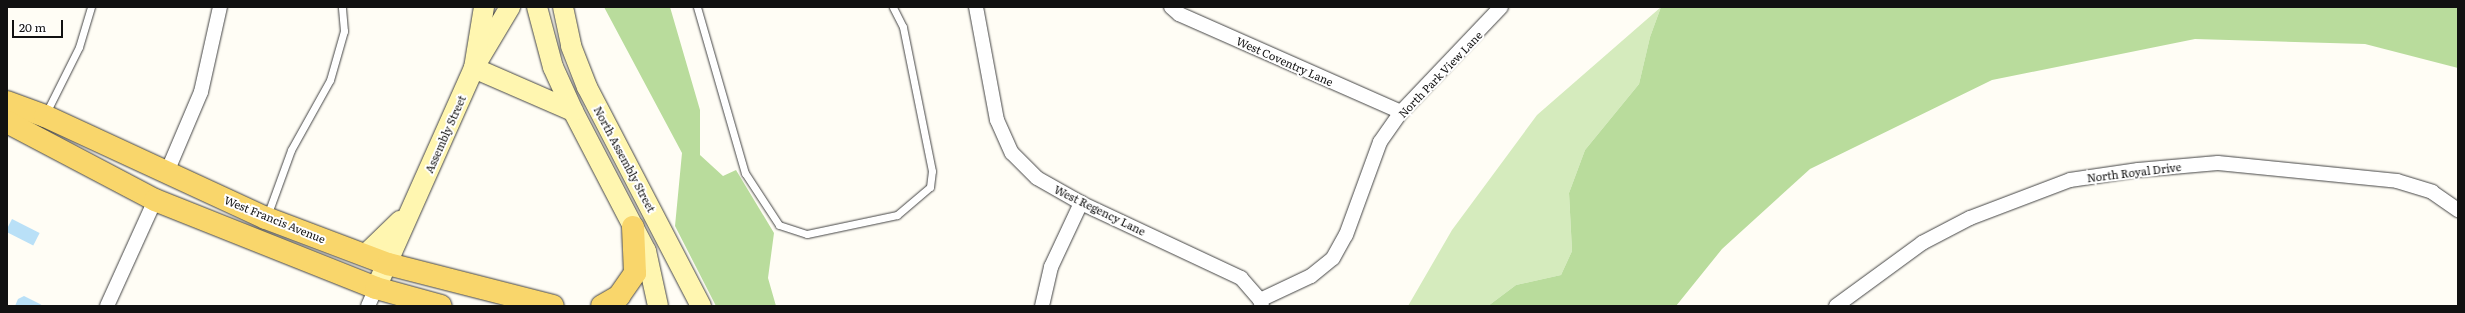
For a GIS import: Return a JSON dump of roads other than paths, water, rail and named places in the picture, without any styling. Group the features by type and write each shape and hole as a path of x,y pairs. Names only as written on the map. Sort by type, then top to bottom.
{"main road":[{"path":"470,7 474,68"},
{"path":"474,68 484,7"},
{"path":"474,68 510,7"},
{"path":"537,7 553,66 573,111 646,251 658,306"},
{"name":"North Assembly Street","path":"563,7 571,46 587,88 701,306"},
{"path":"474,68 573,111"},
{"name":"Assembly Street","path":"388,264 474,68"},
{"name":"West Francis Avenue","path":"7,102 45,116 266,218 388,264 553,306"},
{"path":"7,122 155,200 372,297 441,306"},
{"name":"Assembly Street","path":"365,255 387,236 416,200"},
{"path":"602,306 619,296 635,273 633,227"},
{"path":"372,297 388,264"}],"street":[{"path":"167,172 201,92 220,7"},
{"name":"West Regency Lane","path":"976,7 997,120 1012,153 1037,178 1081,203 1241,278 1261,303"},
{"name":"West Coventry Lane","path":"1171,7 1179,14 1401,112"},
{"name":"North Park View Lane","path":"1261,303 1311,276 1333,258 1352,222 1380,142 1401,112 1501,7"},
{"name":"North Royal Drive","path":"1836,306 1922,243 1970,218 2070,180 2138,170 2218,163 2397,180 2432,192 2458,210"},
{"path":"107,306 155,200"},
{"path":"1042,306 1050,267 1081,203"}],"lane":[{"path":"45,116 79,46 91,7"},
{"path":"266,218 291,150 330,80 344,31 342,7"},
{"path":"697,7 745,173 779,225 807,234 897,215 930,188 932,171 903,26 893,7"}],"water":[{"path":"12,219 40,233 33,246 7,232"},
{"path":"24,296 43,306 15,306 18,299"}]}
